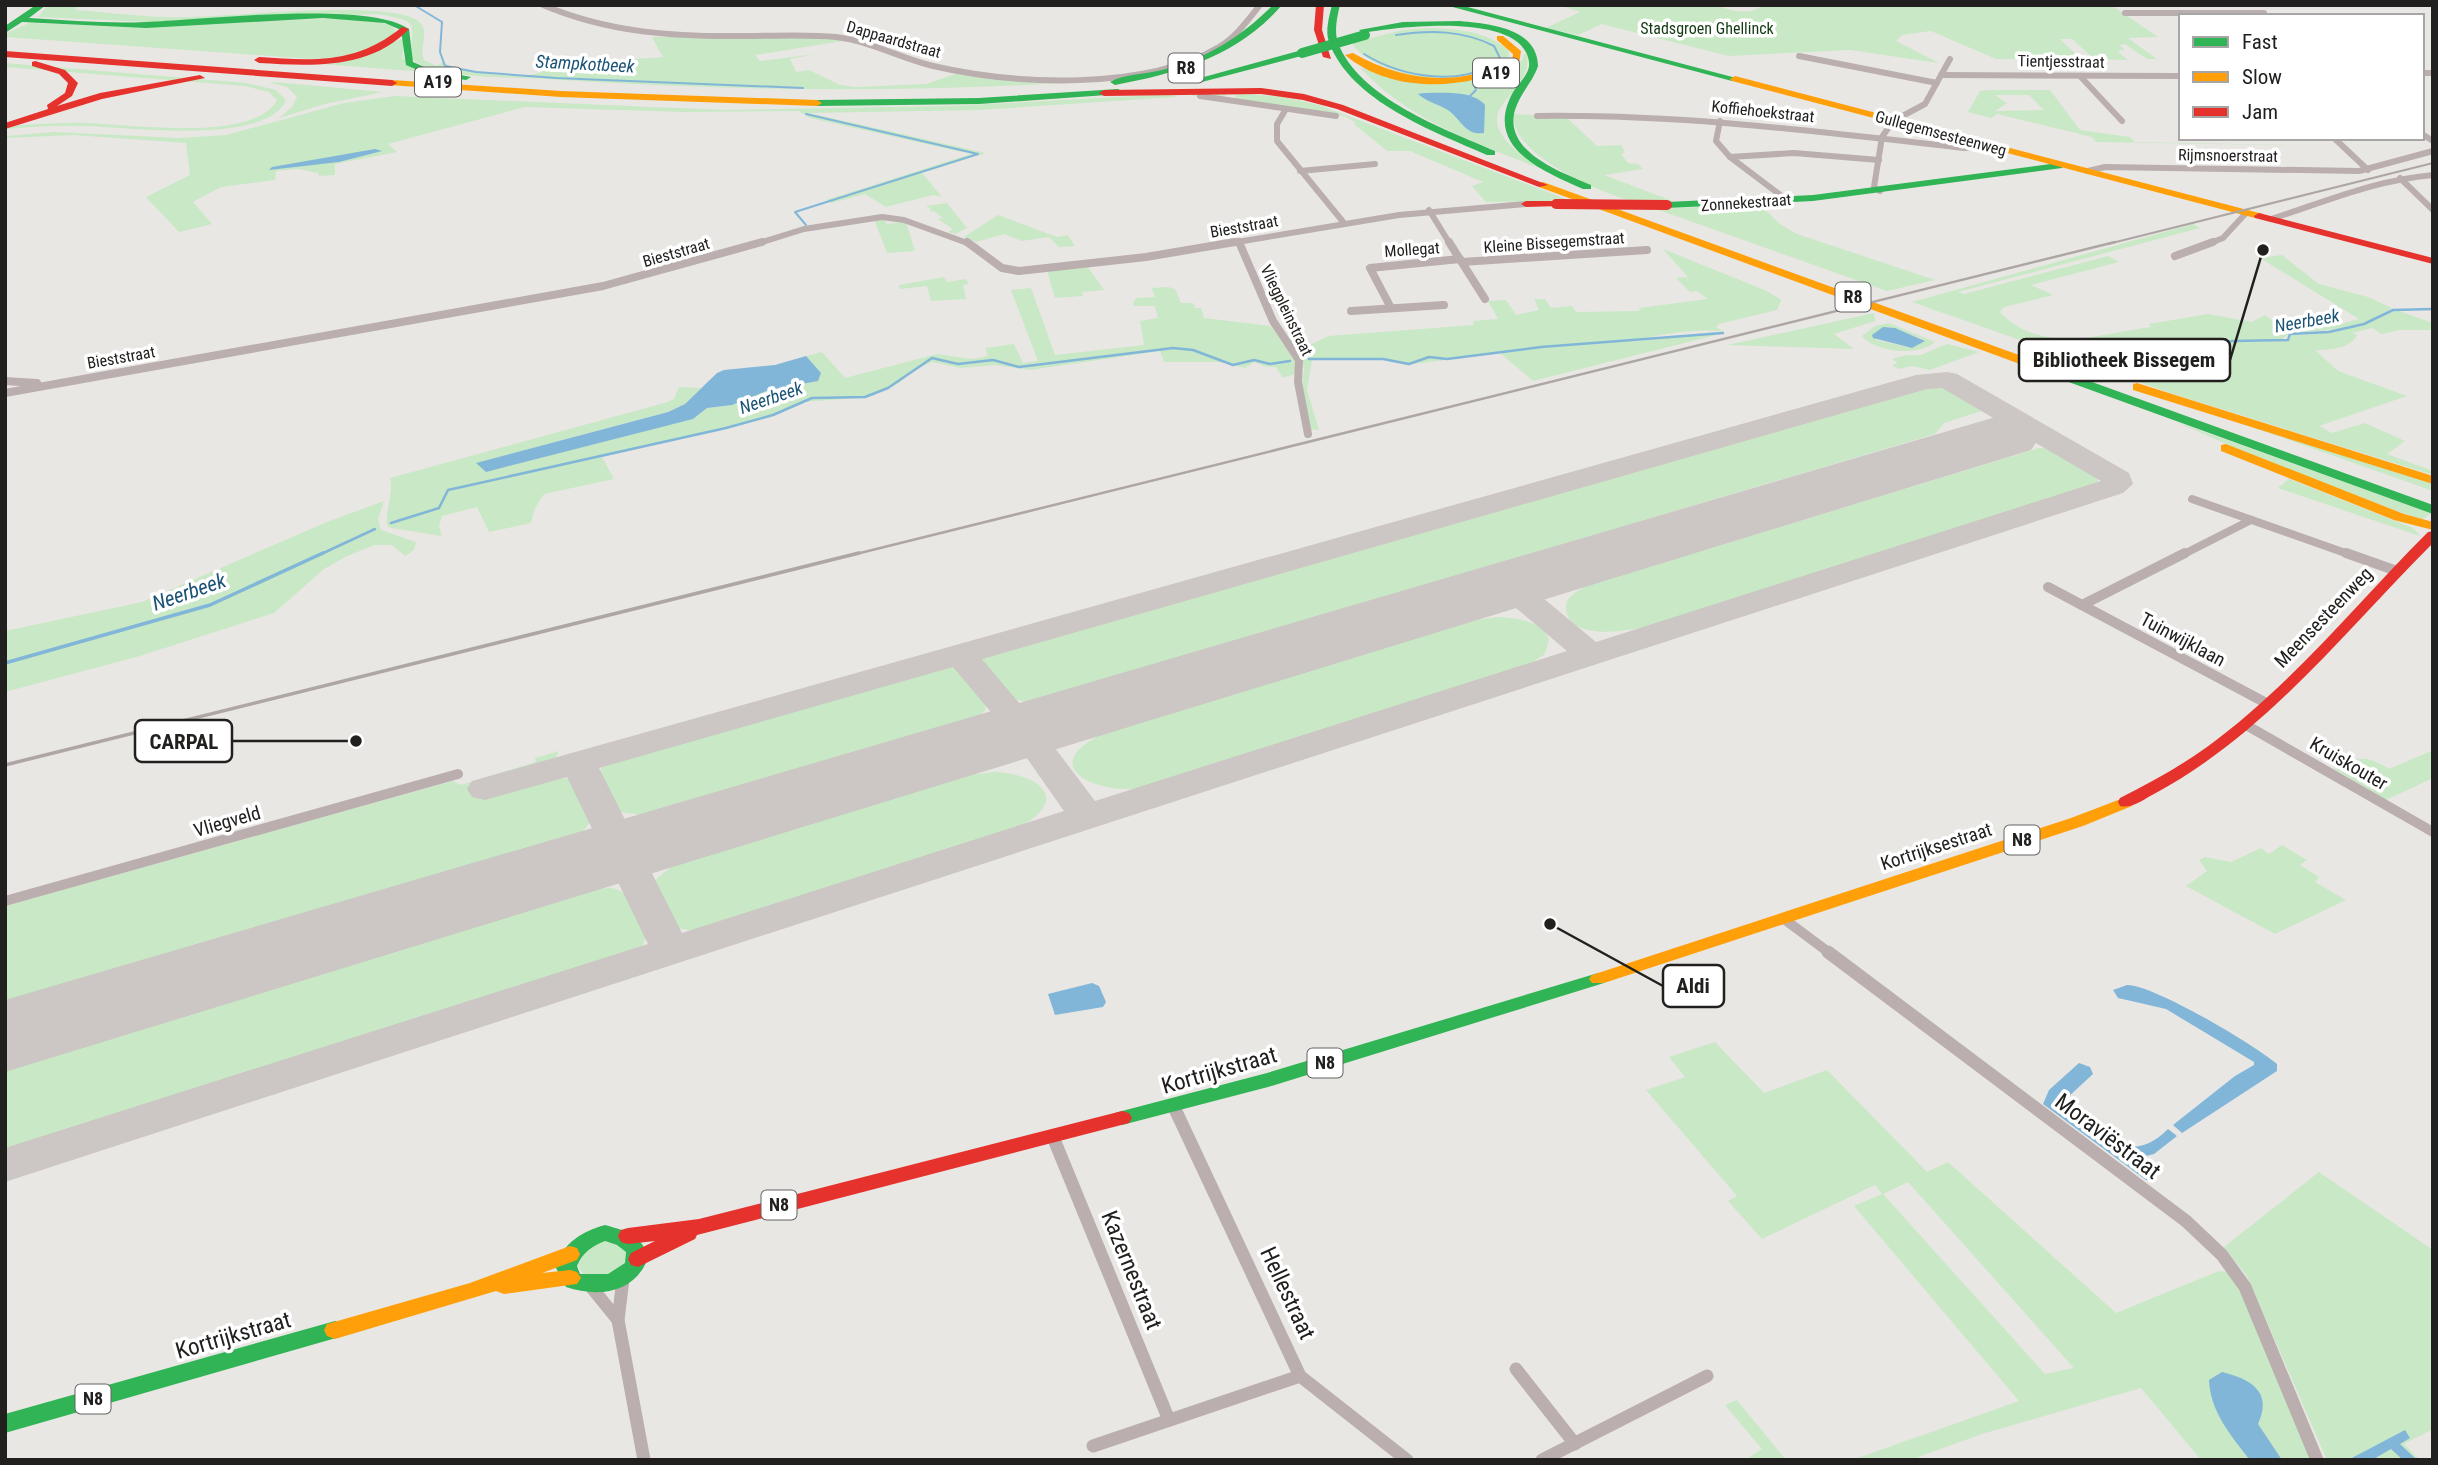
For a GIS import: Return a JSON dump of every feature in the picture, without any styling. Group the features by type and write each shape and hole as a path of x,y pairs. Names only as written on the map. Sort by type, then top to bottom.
{"main road":[{"path":"5,30 43,5"},
{"name":"R8","path":"1087,87 1169,72 1214,58 1245,40 1279,5"},
{"name":"R8","path":"1320,5 1317,19 1320,41 1334,65 1356,88 1410,124 1562,199 2059,372 2433,510"},
{"name":"R8","path":"1336,5 1334,43 1348,65 1369,86 1402,108 1518,164 2433,498"},
{"name":"Gullegemsesteenweg","path":"1449,5 2433,261"},
{"path":"5,19 160,25 352,15 380,17 398,23 405,29 408,36 404,50 408,63 427,71 468,78"},
{"name":"A19","path":"5,45 533,88 730,96 872,95 1087,87 1199,74 1407,22 1452,22 1489,28 1521,41 1534,57 1533,67 1505,115 1507,133 1518,147 1568,179 1673,222"},
{"name":"A19","path":"1333,26 1342,46 1355,60 1373,69 1408,78 1477,78 1507,69 1518,57 1516,48 1501,38 1465,28 1418,26 1364,32"},
{"path":"236,59 309,61 350,57 390,45 405,29"},
{"path":"5,45 236,59 468,78 872,95"},
{"path":"1104,93 1207,78 1301,50"},
{"path":"5,57 50,67 70,77 73,83 69,94 60,101 5,125"},
{"name":"A19","path":"5,57 602,98 898,103 1104,93"},
{"path":"5,125 100,96 173,80 242,77 392,84"},
{"path":"1104,93 1236,89 1304,97 1339,107 1562,199"},
{"name":"Zonnekestraat","path":"1526,204 1562,199 1667,205 1787,200 1880,191 2061,164"},
{"path":"2078,369 2433,480"},
{"path":"2059,372 2229,449 2399,517 2432,534"},
{"name":"Meensesteenweg","path":"2245,726 2432,534"},
{"name":"Kortrijksestraat","path":"1784,919 2113,808 2193,767 2245,726"},
{"name":"Kortrijkstraat","path":"628,1236 699,1227 1174,1107 1483,1016 1784,919"},
{"name":"Kortrijkstraat","path":"638,1259 699,1227"},
{"path":"605,1233 628,1236 636,1243 638,1259 631,1273 623,1279 592,1288 570,1278 566,1266 570,1254 581,1242 605,1233"},
{"name":"Kortrijkstraat","path":"5,1424 474,1290 570,1254"},
{"name":"Kortrijkstraat","path":"474,1290 570,1278"}],"street":[{"name":"Dappaardstraat","path":"543,5 610,27 652,35 835,37 851,39 947,69 1076,79 1129,75 1191,60 1230,38 1260,5"},
{"path":"2125,13 2265,11"},
{"path":"2171,12 2179,20"},
{"path":"1799,56 1937,83"},
{"path":"1880,191 1874,187 1882,137 1893,121 1925,104 1950,59"},
{"name":"Tientjesstraat","path":"1941,75 2179,76"},
{"path":"2080,76 2122,121"},
{"path":"1200,96 1336,116"},
{"path":"1286,109 1281,114 1275,137 1300,172 1344,223"},
{"name":"Koffiehoekstraat","path":"1538,116 1618,115 1720,121 1965,148 1985,145"},
{"path":"1720,121 1716,141 1730,157 1787,200"},
{"path":"2336,140 2368,170"},
{"name":"Rijmsnoerstraat","path":"2088,171 2105,167 2368,170 2433,151"},
{"path":"1730,157 1794,153 1879,160"},
{"path":"1300,172 1375,164"},
{"path":"2271,219 2324,202 2330,196 2400,178 2433,175"},
{"path":"2400,178 2433,210"},
{"name":"Zonnekestraat","path":"1429,211 1526,204"},
{"name":"Bieststraat","path":"5,393 603,286 687,265 776,236 861,218 895,218 965,240 1002,268 1018,271 1078,266 1429,211"},
{"name":"Kleine Bissegemstraat","path":"1429,211 1485,299"},
{"path":"2175,256 2223,237 2246,213"},
{"name":"Vliegpleinstraat","path":"1239,241 1273,321 1299,360 1298,382 1308,434"},
{"name":"Kleine Bissegemstraat","path":"1461,261 1647,250"},
{"name":"Mollegat","path":"1391,308 1370,268 1461,261"},
{"path":"1351,311 1444,305"},
{"path":"5,381 47,386"},
{"path":"2192,499 2397,571"},
{"path":"2082,605 2251,520"},
{"name":"Tuinwijklaan","path":"2048,587 2268,704"},
{"name":"Kruiskouter","path":"2245,726 2433,832"},
{"name":"Vliegveld","path":"5,901 458,774"},
{"name":"Moraviëstraat","path":"1784,919 2186,1221 2222,1255 2245,1287 2260,1318 2317,1460"},
{"name":"Hellestraat","path":"1174,1107 1300,1376 1407,1460"},
{"name":"Kazernestraat","path":"1053,1137 1169,1420"},
{"path":"623,1279 618,1320 644,1460"},
{"path":"592,1288 618,1320"},
{"path":"1516,1369 1575,1444"},
{"path":"1093,1446 1300,1376"},
{"path":"1542,1460 1707,1376"}],"green space":[{"path":"48,5 77,5 76,10 161,17 343,10 399,14 417,20 424,29 424,60 437,66 443,62 459,69 498,75 522,76 560,65 663,57 652,37 771,36 849,40 755,55 760,61 816,54 790,59 796,72 809,70 840,85 855,87 926,84 958,73 1081,82 947,88 814,89 680,86 476,76 423,66 412,59 412,31 408,22 377,14 149,22 38,17"},
{"name":"Stadsgroen Ghellinck","path":"1559,5 1719,5 1729,10 1742,11 1755,10 1763,5 2111,5 2158,37 2128,38 2157,59 2147,59 2125,44 2119,45 2125,50 2117,51 2128,60 2094,59 2072,39 2060,39 2082,60 1996,59 1931,31 1902,35 1896,41 1939,63 1850,50 1728,56 1602,24 1578,35 1546,28 1580,12"},
{"path":"366,19 391,25 396,32 379,46 369,50 346,56 312,59 5,37 5,34 29,23 142,27"},
{"path":"1402,30 1461,30 1481,35 1508,50 1509,57 1496,69 1477,76 1429,78 1382,66 1364,55 1352,43"},
{"path":"405,38 402,58 425,72 308,63 345,59"},
{"path":"1524,54 1527,54 1526,70 1497,118 1500,131 1513,147 1539,168 1443,128 1398,101 1360,67 1422,79 1476,79 1499,75 1516,67"},
{"path":"5,63 247,83 276,90 286,100 274,114 252,124 225,129 194,131 66,126 5,129 5,126 66,123 159,128 218,126 244,122 264,113 277,100 269,92 245,86 5,67"},
{"path":"272,83 383,92 325,104 279,118 292,107 297,97 287,87"},
{"path":"2050,90 2080,130 2130,137 2135,142 2341,146 2096,142 2092,137 1997,114 1991,118 1968,112 1980,91","holes":["1995,95 2029,95 2044,110 1995,111 2007,103"]},
{"path":"1227,92 1283,97 1319,105 1571,201 1486,202 1472,186 1483,182 1410,151 1387,151 1354,124 1357,123 1344,116 1233,100 1237,95 1227,94 1222,98 1193,96 1190,93"},
{"path":"1174,94 1176,97 980,110 809,113 986,153 922,173 942,197 933,195 886,207 865,194 832,203 826,200 971,154 810,118 799,111 683,112 525,107 388,144 397,152 335,164 335,175 319,176 318,173 298,169 276,171 275,180 221,187 193,202 212,224 179,232 146,197 190,175 186,143 73,135 5,138 55,132 179,138 226,135 344,103 395,96 724,110 951,106"},
{"path":"1514,114 1566,117 1597,146 1621,145 1625,152 1621,154 1628,163 1638,164 1643,169 1604,175 1675,202 1631,201 1579,180 1540,157 1526,143 1516,129"},
{"path":"947,203 967,228 955,234 948,232 953,229 938,219 943,218 934,211 930,212 931,209 926,206"},
{"path":"1759,204 1780,224 1797,234 1935,280 1887,291 1656,209"},
{"path":"998,215 1057,237 1068,235 1075,246 1059,247 1049,237 1022,241 1004,234 976,242 964,237"},
{"path":"874,219 885,220 887,224 906,222 915,251 887,253"},
{"path":"2193,224 2200,228 1958,292 1964,294 2108,256 2119,262 2031,285 2053,295 2004,307 2000,312 2017,326 2034,334 2072,339 2151,327 2149,324 2208,314 2252,322 2265,315 2287,326 2310,329 2359,319 2260,258 2282,255 2319,284 2368,297 2392,308 2367,322 2340,329 2291,333 2282,339 2226,341 2181,353 2187,354 2233,342 2289,341 2291,335 2345,329 2371,322 2396,310 2433,323 2433,330 2399,330 2382,334 2372,328 2352,333 2357,335 2344,346 2315,350 2338,371 2407,396 2319,426 2332,433 2365,423 2405,441 2387,454 2433,471 2433,475 2173,394 1912,302"},
{"path":"1663,249 1767,291 1781,300 1777,310 1716,327 1724,332 1703,330 1677,332 1631,342 1713,332 1720,334 1533,381 1500,353 1406,365 1384,360 1312,360 1307,390 1319,430 1310,429 1302,388 1304,368 1289,338 1306,339 1308,346 1328,336 1474,325 1473,321 1498,319 1488,301 1506,300 1516,315 1539,310 1534,299 1545,299 1551,308 1572,306 1576,312 1640,311 1639,308 1708,299 1697,291 1690,292 1676,278 1688,277"},
{"path":"1087,266 1104,290 1082,292 1083,296 1055,298 1047,270"},
{"path":"944,277 947,282 966,279 969,284 963,285 966,299 931,301 927,286 900,289 899,285"},
{"path":"1031,288 1055,355 1144,345 1140,321 1158,318 1155,306 1134,306 1133,303 1136,298 1155,297 1152,288 1175,289 1181,303 1193,303 1195,308 1201,308 1204,318 1271,326 1294,359 1297,373 1283,378 1276,367 1266,367 1255,362 1245,368 1220,362 1164,362 1160,351 1030,370 994,365 961,368 932,362 870,397 802,402 768,418 602,457 614,479 544,494 535,508 531,523 489,532 477,507 442,516 439,526 442,536 391,528 387,525 390,478 668,402 674,399 679,387 701,388 685,404 667,412 477,463 693,419 707,408 732,405 769,390 780,391 821,373 806,356 822,352 845,378 937,354 972,359 988,356 985,348 1014,344 1023,363 1038,361 1011,290"},
{"path":"1874,313 1875,321 1834,334 1854,349 1727,345"},
{"path":"1889,323 1935,342 1919,350 1887,349 1862,336 1875,326","holes":["1889,327 1923,339 1912,348 1876,340"]},
{"path":"1947,344 1979,352 1930,370 1913,366 1898,369 1892,365 1898,363 1892,359 1921,355"},
{"path":"1929,385 1949,387 1988,409 1944,423 1935,434 1028,702 1009,698 979,660 984,654"},
{"path":"2212,413 2433,484 2433,491"},
{"path":"2176,422 2432,513 2421,520 2270,463"},
{"path":"2039,448 2063,452 2079,460 2099,476 2097,484 1665,623 1633,629 1597,631 1582,628 1571,621 1566,609 1570,598 1587,586"},
{"path":"2289,479 2413,528 2420,536 2278,488"},
{"path":"384,501 378,519 381,530 416,542 414,550 405,556 392,545 375,545 324,569 274,613 140,656 5,692 5,631 142,602 327,522"},
{"path":"1499,617 1521,620 1540,628 1549,639 1545,654 1528,665 1144,788 1126,789 1093,783 1074,768 1074,758 1082,746 1102,734 1474,620"},
{"path":"945,665 957,666 985,702 986,709 980,715 644,815 618,812 598,775 602,767 617,758"},
{"path":"559,751 555,759 546,765 478,785 483,796 550,777 569,779 592,819 581,834 5,1004 5,906 453,781 461,785 536,762 535,758"},
{"path":"2431,751 2433,778 2386,800 2333,768 2349,761 2368,759 2389,769"},
{"path":"994,772 1017,775 1038,784 1046,799 1042,809 1031,820 1015,828 914,865 698,932 678,928 655,885 657,878 673,866 970,775"},
{"path":"2282,845 2307,860 2300,865 2319,877 2315,882 2346,900 2275,934 2186,886 2207,871 2199,860 2205,857 2231,862 2261,848 2269,854"},
{"path":"597,889 619,890 630,899 646,936 642,947 632,954 5,1155 5,1070"},
{"path":"1715,1042 1764,1093 1827,1070 1927,1172 1948,1162 2116,1313 2219,1271 2229,1272 2261,1330 2313,1460 2201,1460 2141,1388 1982,1434 1910,1460 1852,1460 2019,1401 1854,1206 1882,1194 1875,1185 1762,1239 1728,1201 1737,1196 1646,1090 1685,1077 1669,1057","holes":["1908,1182 2073,1367 2045,1374 1883,1194"]},
{"path":"2319,1172 2433,1250 2433,1429 2404,1444 2420,1460 2327,1460 2247,1276 2224,1247"},
{"path":"604,1241 625,1248 626,1262 599,1277 586,1276 578,1262 588,1248"},
{"path":"1737,1400 1786,1460 1745,1460 1762,1449 1725,1405"}],"water":[{"path":"1457,93 1480,100 1485,105 1484,133 1472,132 1448,110 1418,94"},
{"path":"375,149 382,151 339,162 269,170 272,167"},
{"path":"1883,327 1895,328 1925,341 1912,348 1873,338 1872,335"},
{"path":"806,356 821,373 818,381 769,390 732,405 707,408 693,419 486,472 476,463 668,412 685,404 717,373 724,370 775,365"},
{"path":"1092,983 1099,986 1106,1002 1103,1007 1055,1015 1048,994"},
{"path":"2127,985 2158,994 2226,1030 2277,1064 2277,1071 2182,1133 2173,1125 2235,1076 2254,1065 2254,1062 2166,1009 2118,998 2113,990"},
{"path":"2079,1063 2090,1067 2093,1074 2067,1098 2066,1106 2102,1136 2114,1143 2140,1146 2153,1141 2168,1129 2177,1136 2154,1154 2138,1158 2142,1163 2154,1163 2151,1180 2146,1180 2043,1104 2049,1090"},
{"path":"2222,1372 2250,1383 2261,1395 2262,1413 2258,1424 2282,1460 2250,1460 2229,1432 2217,1413 2210,1391 2209,1380"},
{"path":"2405,1430 2410,1438 2400,1444 2417,1460 2403,1460 2391,1449 2372,1460 2348,1460"}],"waterway":[{"name":"Stampkotbeek","path":"414,5 442,22 440,52 445,66 476,72 556,78 803,88"},
{"path":"1364,54 1396,69 1433,76 1469,74 1486,68 1500,58 1494,46 1458,34 1421,32 1396,35"},
{"path":"1470,96 1476,90 1474,85"},
{"name":"Stampkotbeek","path":"806,114 978,154 795,212 806,225"},
{"name":"Neerbeek","path":"2184,352 2232,341 2288,340 2290,334 2329,332 2364,324 2393,310 2433,309"},
{"path":"1309,359 1383,359 1409,364 1429,357 1447,359 1541,347 1723,333"},
{"name":"Neerbeek","path":"391,523 439,508 448,490 726,428 773,415 812,398 865,397 888,388 932,358 958,364 993,360 1019,367 1173,348 1193,350 1233,365 1254,360 1270,364 1290,361"},
{"name":"Neerbeek","path":"319,555 375,529"},
{"name":"Neerbeek","path":"5,663 210,605 323,553"}],"taxiway":[{"path":"578,763 1926,381 1947,380 2119,479 2118,484 2113,487 1592,655"},
{"path":"1508,585 1592,655"},
{"path":"961,655 1024,730 1087,817"},
{"path":"1087,817 1592,655"},
{"path":"485,789 578,763"},
{"path":"578,763 671,950"},
{"path":"5,1165 1087,817"}],"runway":[{"path":"5,1036 2006,435"}],"railway":[{"path":"2108,244 2433,163"},
{"path":"852,555 2115,242"},
{"path":"5,765 859,553"}],"traffic: fast":[{"path":"5,30 42,5"},
{"path":"1115,82 1162,73 1204,59 1242,38 1278,5"},
{"path":"1336,5 1332,29 1334,43 1344,63 1360,80 1401,110 1491,153"},
{"path":"1449,5 1735,79"},
{"path":"24,20 146,25 282,16 359,16 387,21 405,29 409,63 427,71 466,77"},
{"path":"1363,30 1431,23 1460,24 1511,33 1527,44 1534,66 1509,112 1509,128 1515,142 1525,154 1539,164 1587,187"},
{"path":"1302,53 1365,35"},
{"path":"1198,80 1302,53"},
{"path":"817,103 979,101 1118,92"},
{"path":"1667,205 1813,198 2058,166"},
{"path":"2056,373 2433,510"},
{"path":"1122,1118 1268,1080 1598,979"},
{"path":"605,1233 625,1239 635,1248 638,1258 634,1268 610,1282 593,1284 573,1281 566,1266 572,1254 586,1241 605,1233"},
{"path":"5,1424 335,1330"}],"traffic: slow":[{"path":"1350,55 1389,74 1432,82 1454,81 1497,72 1516,62 1518,53 1500,38"},
{"path":"1735,79 2259,216"},
{"path":"392,83 561,94 817,103"},
{"path":"1543,185 2056,373"},
{"path":"2137,387 2433,480"},
{"path":"2226,448 2399,517 2433,526"},
{"path":"1598,979 2077,822 2126,802"},
{"path":"335,1330 474,1290 570,1254"},
{"path":"504,1286 570,1278"}],"traffic: jam":[{"path":"1320,5 1318,30 1328,57"},
{"path":"259,60 317,62 355,57 390,42 405,29"},
{"path":"5,54 392,83"},
{"path":"35,64 62,72 73,83 69,94 50,107"},
{"path":"5,126 100,96 200,78"},
{"path":"1104,93 1261,91 1304,97 1340,107 1543,185"},
{"path":"1526,204 1556,204"},
{"path":"1556,204 1667,205"},
{"path":"2259,216 2433,261"},
{"path":"2126,802 2172,778 2214,749 2253,717 2433,535"},
{"path":"628,1236 699,1227 1122,1118"},
{"path":"638,1259 688,1233"}],"place":[{"name":"Bibliotheek Bissegem","path":"2263,250"},
{"name":"CARPAL","path":"356,741"},
{"name":"Aldi","path":"1550,924"}]}
